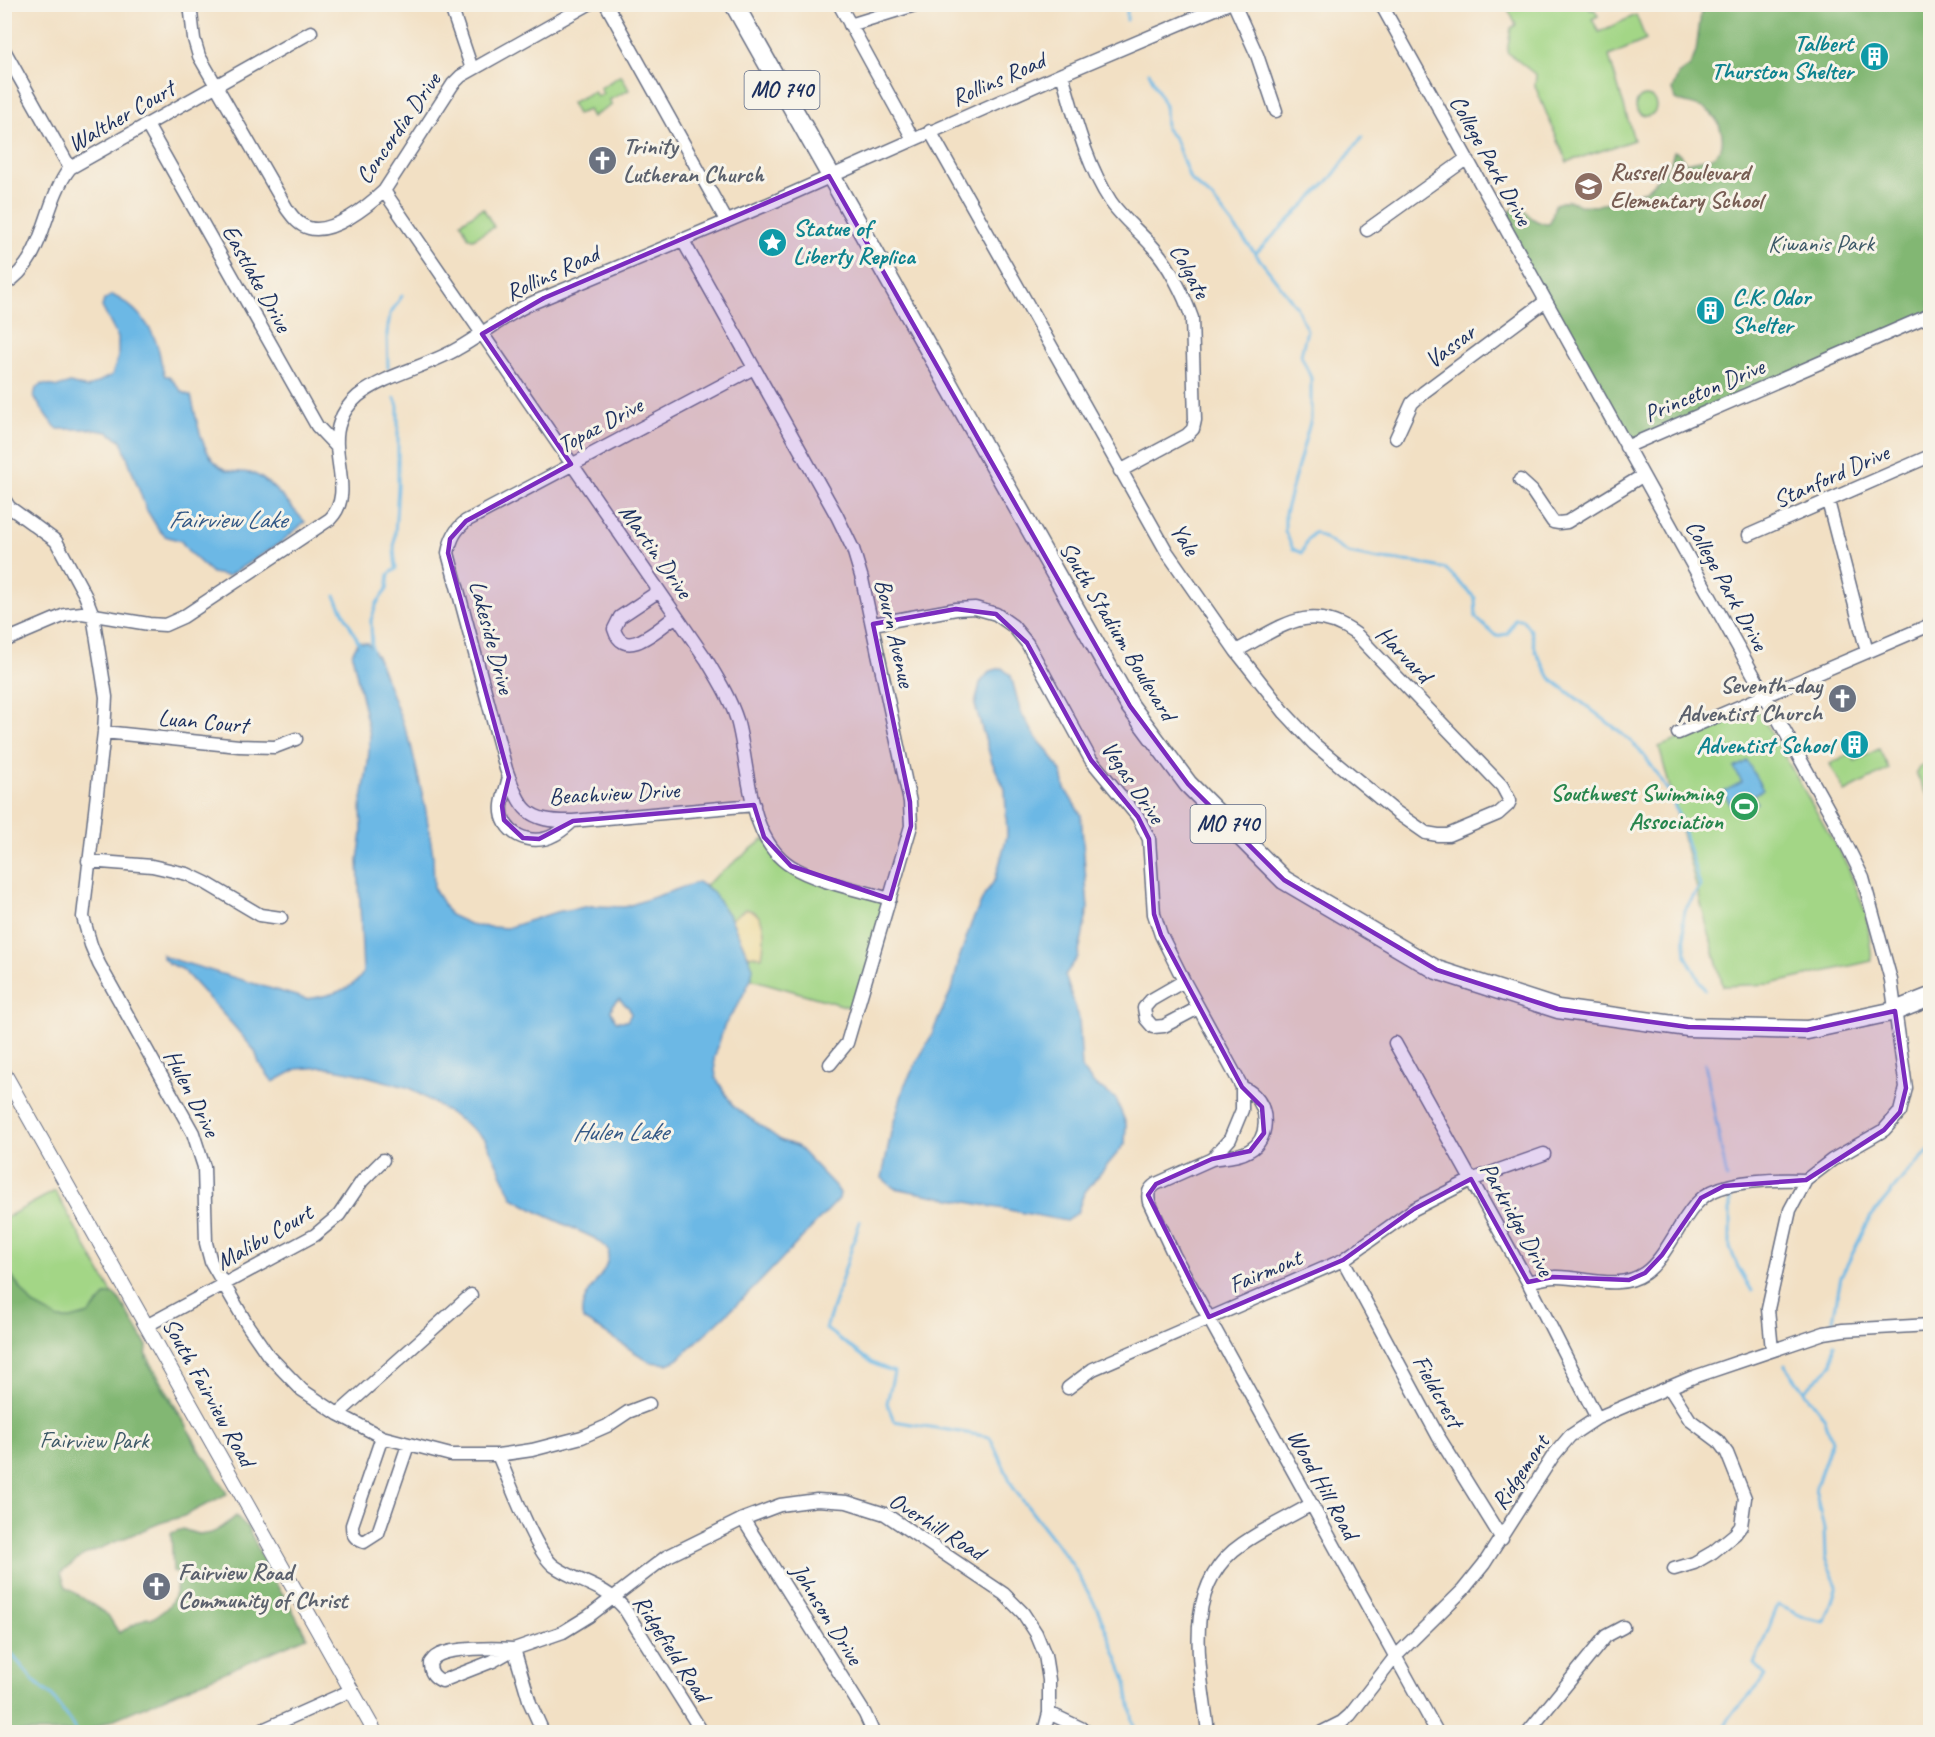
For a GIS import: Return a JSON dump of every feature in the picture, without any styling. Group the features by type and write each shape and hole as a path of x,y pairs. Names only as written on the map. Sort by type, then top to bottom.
{"main road":[{"name":"South Stadium Boulevard","path":"734,4 1130,706 1188,784 1284,880 1437,970 1558,1009 1688,1027 1807,1030 1895,1011 1930,997"}],"street":[{"name":"Concordia Drive","path":"190,4 194,39 199,56 287,209 298,223 310,229 326,229 371,204 384,191 453,84 472,69 590,4"},
{"path":"450,4 472,69"},
{"path":"606,4 726,220"},
{"path":"839,4 913,139"},
{"path":"850,25 918,4"},
{"name":"Rollins Road","path":"4,641 65,615 82,613 165,625 183,617 330,519 341,503 342,493 337,447 339,424 346,409 370,388 456,350 514,312 544,298 830,177 930,131 1227,4"},
{"path":"1234,4 1257,55 1275,111"},
{"name":"College Park Drive","path":"1381,4 1833,818 1863,878 1891,980 1906,1088 1900,1112 1884,1131 1832,1160 1806,1180 1790,1210 1768,1309 1772,1350"},
{"name":"Walther Court","path":"4,285 20,274 36,251 60,183 70,168 311,32"},
{"path":"4,50 70,168"},
{"name":"Colgate","path":"1062,74 1094,173 1122,217 1154,247 1188,305 1192,318 1195,420 1193,429 1187,435 1120,471"},
{"name":"Eastlake Drive","path":"147,125 317,426 337,447"},
{"name":"Yale","path":"930,131 1167,552 1236,651 1285,712 1314,744 1396,812 1426,832 1437,836 1448,835 1498,814 1508,806 1510,801"},
{"path":"1367,230 1466,159"},
{"name":"Martin Drive","path":"384,191 706,659 728,697 737,721 757,818 764,837 776,854 790,866 809,875 890,899"},
{"name":"Bourn Avenue","path":"682,239 837,516 853,549 873,624 910,802 911,826 847,1043 830,1064"},
{"name":"Vassar","path":"1396,438 1412,403 1545,301"},
{"name":"Princeton Drive","path":"1626,447 1930,315"},
{"name":"Topaz Drive","path":"466,521 754,368"},
{"name":"Stanford Drive","path":"1749,535 1930,456"},
{"path":"1520,480 1532,491 1553,522 1559,523 1567,522 1642,476"},
{"name":"Hulen Drive","path":"4,499 9,507 56,541 93,615 106,697 83,917 99,964 193,1133 204,1167 206,1243 211,1262 248,1326 268,1354 303,1390 338,1414 382,1437 452,1455 498,1455 532,1450 582,1437 607,1426 628,1412 650,1404"},
{"path":"1828,501 1867,652"},
{"name":"Lakeside Drive","path":"466,521 450,539 448,553 508,773"},
{"path":"658,591 620,617 614,629 616,638 630,645 676,616"},
{"name":"Vegas Drive","path":"873,624 956,609 975,608 996,614 1013,626 1027,643 1091,760 1138,817 1149,838 1154,914 1161,935 1242,1087 1255,1096 1262,1107 1265,1120 1264,1133 1259,1142 1250,1150 1234,1156 1212,1159"},
{"name":"Harvard","path":"1236,651 1302,619 1315,617 1331,619 1343,625 1356,634 1502,786 1510,801"},
{"path":"1678,734 1930,625"},
{"name":"Luan Court","path":"104,732 239,746 275,747 296,739"},
{"path":"508,773 502,806 504,820 511,832 523,838 539,839 553,836 573,821"},
{"name":"Beachview Drive","path":"508,773 523,807 533,817 552,821 754,805"},
{"path":"88,861 152,866 187,874 260,915 281,918"},
{"path":"1184,981 1151,1000 1144,1008 1146,1019 1153,1027 1164,1026 1198,1008"},
{"name":"Parkridge Drive","path":"1395,1043 1528,1282 1597,1418"},
{"name":"South Fairview Road","path":"4,1073 375,1732"},
{"path":"1212,1159 1230,1139 1242,1110 1242,1087"},
{"name":"Fairmont","path":"1068,1388 1093,1369 1342,1260 1414,1209 1471,1179 1544,1154"},
{"name":"Wood Hill Road","path":"1212,1159 1156,1184 1150,1189 1149,1202 1174,1255 1437,1732"},
{"name":"Malibu Court","path":"146,1326 315,1235 339,1215 362,1181 383,1160"},
{"path":"1528,1282 1553,1276 1610,1283 1629,1281 1645,1273 1662,1255 1701,1198 1725,1186 1772,1179 1806,1180"},
{"name":"Fieldcrest","path":"1342,1260 1438,1436 1502,1539"},
{"path":"338,1414 471,1295"},
{"name":"Ridgemont","path":"1322,1732 1342,1722 1350,1715 1395,1657 1463,1590 1502,1539 1520,1507 1562,1444 1570,1436 1597,1418 1669,1387 1772,1350 1843,1330 1930,1325"},
{"path":"1669,1387 1690,1420 1718,1441 1727,1453 1746,1498 1741,1526 1735,1534 1713,1552 1694,1563 1674,1569"},
{"path":"382,1437 352,1525 352,1533 364,1542 378,1533 408,1445"},
{"name":"Ridgefield Road","path":"498,1455 539,1548 553,1565 613,1596 624,1608 702,1732"},
{"name":"Overhill Road","path":"514,1649 492,1648 437,1655 430,1663 430,1670 434,1677 442,1681 493,1661 514,1649 564,1632 589,1616 666,1557 742,1519 780,1505 817,1500 848,1502 885,1514 1004,1594 1023,1613 1036,1633 1045,1655 1049,1680 1049,1713 1044,1732"},
{"path":"1208,1732 1199,1655 1198,1619 1210,1578 1222,1561 1241,1544 1310,1505"},
{"name":"Johnson Drive","path":"742,1519 865,1714 873,1732"},
{"path":"1528,1732 1606,1636 1623,1627"},
{"path":"514,1649 543,1732"},
{"path":"258,1732 352,1690"},
{"path":"1049,1713 1089,1732"}],"highlighted area":[{"path":"829,176 1130,706 1188,784 1284,880 1437,970 1558,1009 1688,1027 1807,1030 1895,1011 1906,1088 1900,1112 1884,1130 1806,1180 1724,1186 1701,1198 1662,1255 1645,1273 1629,1280 1553,1277 1528,1282 1471,1179 1414,1209 1343,1260 1209,1317 1148,1195 1156,1184 1212,1159 1250,1151 1264,1133 1262,1107 1242,1087 1161,935 1154,914 1149,839 1138,817 1091,760 1027,643 996,614 956,609 873,624 910,802 911,826 890,899 791,866 764,837 754,805 573,821 539,839 523,838 504,820 502,806 509,777 448,553 450,539 466,521 571,464 482,334 544,298"}],"green space":[{"path":"1506,5 1588,5 1598,16 1592,19 1599,32 1636,15 1646,40 1609,56 1634,140 1567,162 1535,86 1536,75 1507,52 1511,28 1516,25"},
{"name":"Kiwanis Park","path":"1702,5 1930,5 1930,315 1626,447 1499,217 1520,206 1536,221 1549,224 1555,204 1568,200 1580,205 1595,206 1645,191 1670,166 1674,151 1679,153 1686,163 1712,157 1719,151 1722,139 1716,119 1707,110 1675,99 1672,90 1678,75 1690,66 1696,52"},
{"path":"621,75 629,90 609,100 612,105 592,117 588,110 577,114 571,103 594,91 597,97 603,94 600,88"},
{"path":"1646,96 1653,99 1656,106 1653,113 1646,116 1639,113 1636,106 1639,99"},
{"path":"483,208 494,227 473,239 469,238 461,222"},
{"name":"Southwest Swimming Association","path":"1757,708 1848,867 1867,916 1872,961 1771,984 1723,986 1659,747"},
{"path":"1879,749 1889,769 1845,792 1830,764 1851,753 1855,761"},
{"path":"1930,761 1930,797 1916,773 1920,766"},
{"path":"764,839 790,867 889,900 856,1009 751,979 752,969 749,957 737,929 720,903 704,886"},
{"name":"Fairview Park","path":"55,1191 215,1477 5,1582 5,1218"},
{"path":"4,1266 33,1305 59,1319 71,1319 89,1314 106,1295 114,1294 120,1300 147,1346 146,1359 187,1426 198,1450 208,1461 227,1494 184,1516 160,1523 82,1556 61,1573 66,1587 108,1615 119,1633 162,1612 173,1600 177,1581 187,1580 186,1573 173,1571 171,1533 183,1529 199,1534 211,1533 236,1516 248,1528 275,1583 307,1637 84,1732 5,1732"}],"sand":[{"path":"746,909 762,921 764,943 762,957 748,955 731,919"}],"water":[{"name":"Fairview Lake","path":"112,295 141,316 155,339 165,376 169,376 182,392 191,396 201,438 211,457 226,470 251,473 261,477 305,522 280,543 228,576 212,573 189,552 181,541 165,536 159,530 146,509 121,440 108,432 90,429 58,429 34,397 36,388 43,384 58,387 70,383 87,388 112,375 118,358 118,338 102,307 104,300"},
{"name":"Hulen Lake","path":"358,642 368,643 378,658 411,745 433,855 434,889 450,915 474,926 507,928 556,912 591,906 625,907 698,882 712,891 731,919 753,967 751,979 724,1026 714,1059 716,1078 733,1106 782,1141 797,1146 840,1193 839,1199 753,1289 677,1360 668,1364 650,1362 583,1319 585,1299 605,1268 609,1250 594,1238 513,1198 485,1139 462,1121 410,1088 355,1073 323,1067 297,1069 273,1082 259,1063 255,1051 233,1025 182,969 168,963 162,957 162,954 165,957 306,999 339,992 354,984 363,972 358,860 362,833 361,806 370,735 352,654","holes":["619,999 629,1008 631,1014 627,1021 616,1021 611,1011 613,1004"]},
{"path":"1002,668 1011,676 1021,713 1062,773 1065,789 1081,815 1088,909 1078,957 1065,975 1079,1019 1082,1069 1093,1083 1116,1099 1126,1124 1125,1144 1084,1193 1077,1213 1066,1221 894,1188 882,1178 891,1132 905,1084 930,1038 953,986 971,924 985,894 995,880 1007,836 1005,789 992,762 975,705 980,683 990,671"},
{"path":"1747,761 1763,790 1753,795 1757,803 1746,809 1741,801 1732,807 1723,792 1742,782 1734,768"}],"waterway":[{"path":"1127,4 1127,20"},
{"path":"1149,72 1165,106 1166,129 1175,139 1190,179 1212,198 1296,306 1307,330 1301,355 1311,378 1311,419 1285,513 1285,531 1293,549 1302,553 1314,532 1348,553 1379,559 1415,562 1446,569 1475,598 1476,618 1496,636 1507,634 1515,619 1522,619 1531,631 1536,652 1550,678 1639,749 1668,791 1679,816 1700,886 1685,910 1683,921 1686,956 1705,990"},
{"path":"1255,254 1332,177 1362,137"},
{"path":"388,368 387,333 390,314 402,296"},
{"path":"372,652 371,620 377,603 387,589 389,574 396,569 394,550 398,486 398,406 395,398"},
{"path":"335,596 360,645"},
{"path":"1705,1064 1727,1178"},
{"path":"1833,1320 1841,1277 1870,1218 1904,1176 1930,1150"},
{"path":"1730,1193 1730,1248 1752,1291"},
{"path":"860,1221 826,1329 872,1363 894,1372 887,1403 894,1421 990,1437 1014,1489 1072,1564 1097,1608 1125,1677 1135,1732"},
{"path":"1722,1732 1730,1717 1766,1676 1754,1664 1778,1605 1806,1618 1825,1622 1837,1586 1825,1558 1824,1529 1815,1489 1832,1441 1824,1417 1804,1391 1832,1365 1834,1344"},
{"path":"1785,1365 1804,1391"},
{"path":"4,1645 34,1681 53,1697 77,1732"}],"place":[{"name":"Talbert Thurston Shelter","path":"1874,57"},
{"name":"Trinity Lutheran Church","path":"602,160"},
{"name":"Russell Boulevard Elementary School","path":"1589,186"},
{"name":"Statue of Liberty Replica","path":"772,242"},
{"name":"C.K. Odor Shelter","path":"1711,311"},
{"name":"Seventh-day Adventist Church","path":"1843,699"},
{"name":"Adventist School","path":"1854,745"},
{"name":"Southwest Swimming Association","path":"1744,807"},
{"name":"Fairview Road Community of Christ","path":"157,1586"}]}
